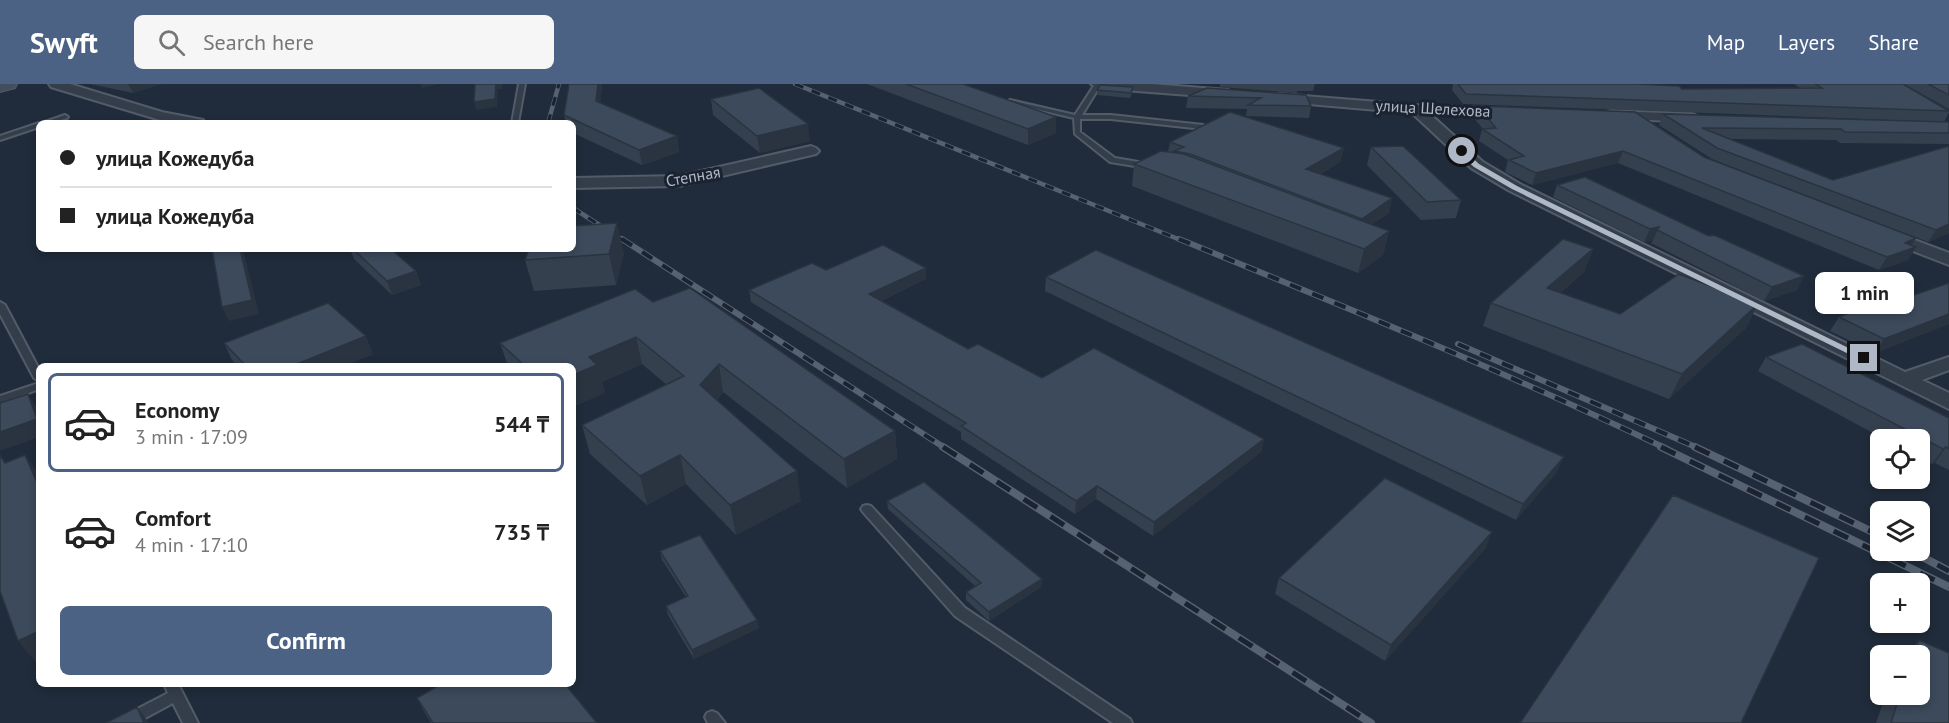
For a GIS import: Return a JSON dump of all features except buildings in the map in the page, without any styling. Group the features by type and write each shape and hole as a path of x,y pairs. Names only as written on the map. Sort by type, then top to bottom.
{"main road":[{"path":"0,87 8,84"}],"street":[{"path":"56,84 160,116 182,120"},
{"path":"1098,84 1239,95"},
{"name":"улица Шелехова","path":"1263,97 1416,109 1519,112"},
{"path":"1416,109 1477,165 1514,187 1949,402"},
{"path":"1599,115 1703,118"},
{"path":"1633,116 1657,133"},
{"name":"Степная","path":"576,183 679,181 811,151"},
{"path":"1871,229 1949,259"},
{"path":"1906,379 1949,363"}],"lane":[{"path":"516,120 522,84"},
{"path":"1098,84 1077,117 1077,133 1113,160 1160,168"},
{"path":"1002,101 1077,117 1111,117 1203,127"},
{"path":"55,120 65,117"},
{"path":"0,138 36,126"},
{"path":"0,305 36,372"},
{"path":"0,400 36,387"},
{"path":"867,509 960,612 1125,723"},
{"path":"123,723 173,689 191,723"}],"railway":[{"path":"549,120 559,84"},
{"path":"795,84 1183,241"},
{"path":"576,210 624,241"},
{"path":"622,239 945,448"},
{"path":"1179,239 1484,366 1665,448"},
{"path":"1458,344 1698,448"},
{"path":"943,447 1371,723"},
{"path":"1661,447 1949,587"},
{"path":"1695,447 1870,531"},
{"path":"1930,561 1949,571"}],"route":[{"path":"1462,151 1477,165 1514,187 1864,358"}]}
